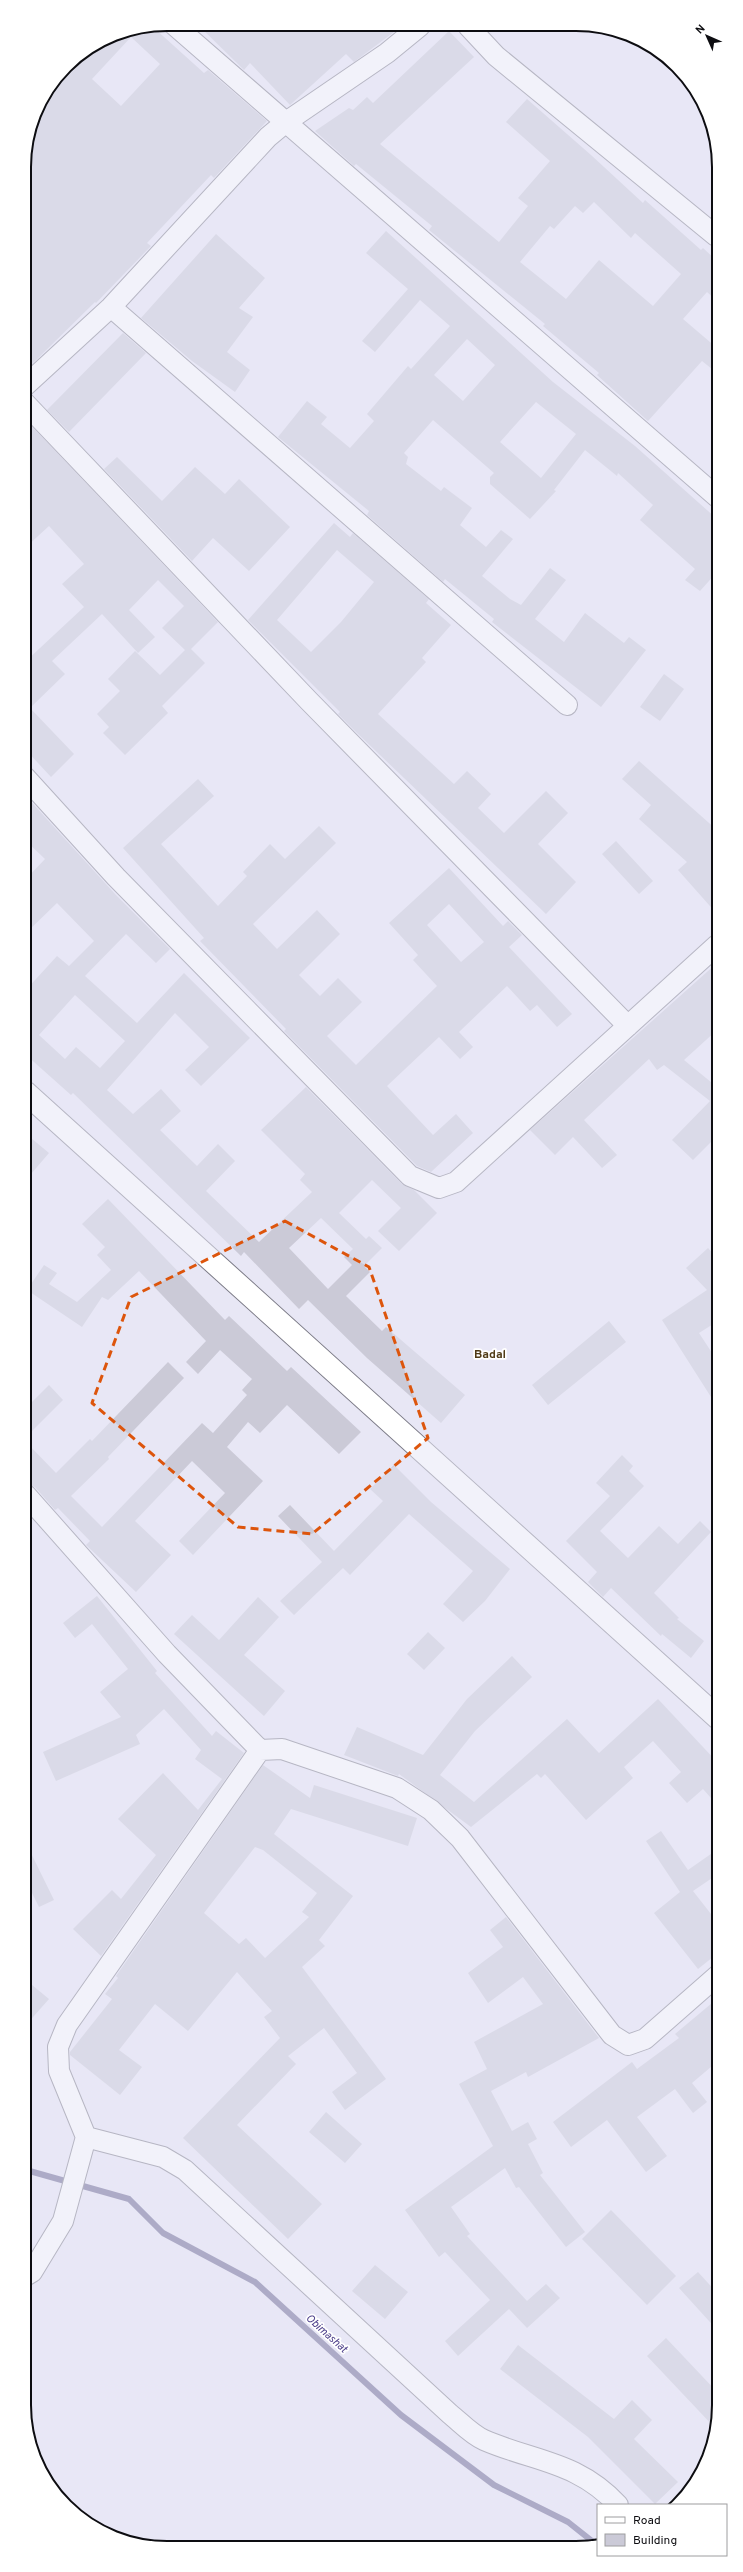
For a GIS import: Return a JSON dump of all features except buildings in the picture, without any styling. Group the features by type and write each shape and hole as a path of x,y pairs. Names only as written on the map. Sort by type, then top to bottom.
{"street":[{"path":"181,31 712,493"},
{"path":"31,380 111,307 268,137 286,122 375,62 414,31"},
{"path":"473,31 496,56 712,233"},
{"path":"111,307 567,705"},
{"path":"31,410 309,701 628,1026"},
{"path":"31,783 116,877 410,1176 439,1188 456,1182 712,950"},
{"path":"31,1097 712,1713"},
{"path":"31,1501 167,1654 260,1750 282,1749 396,1788 431,1810 460,1838 612,2035 628,2045 645,2039 712,1980"},
{"path":"31,2272 63,2221 86,2137 58,2071 58,2047 67,2025 260,1750"},
{"path":"86,2137 163,2158 185,2170 450,2414 483,2440 582,2474 606,2492 617,2504"}],"highlighted area":[{"path":"285,1221 369,1267 428,1438 312,1534 238,1527 92,1403 131,1297"}],"waterway":[{"name":"Obimashat","path":"31,2171 129,2199 163,2233 255,2282 401,2415 494,2485 568,2522 591,2540"}],"district":[{"name":"Badal","path":"490,1354"}]}
